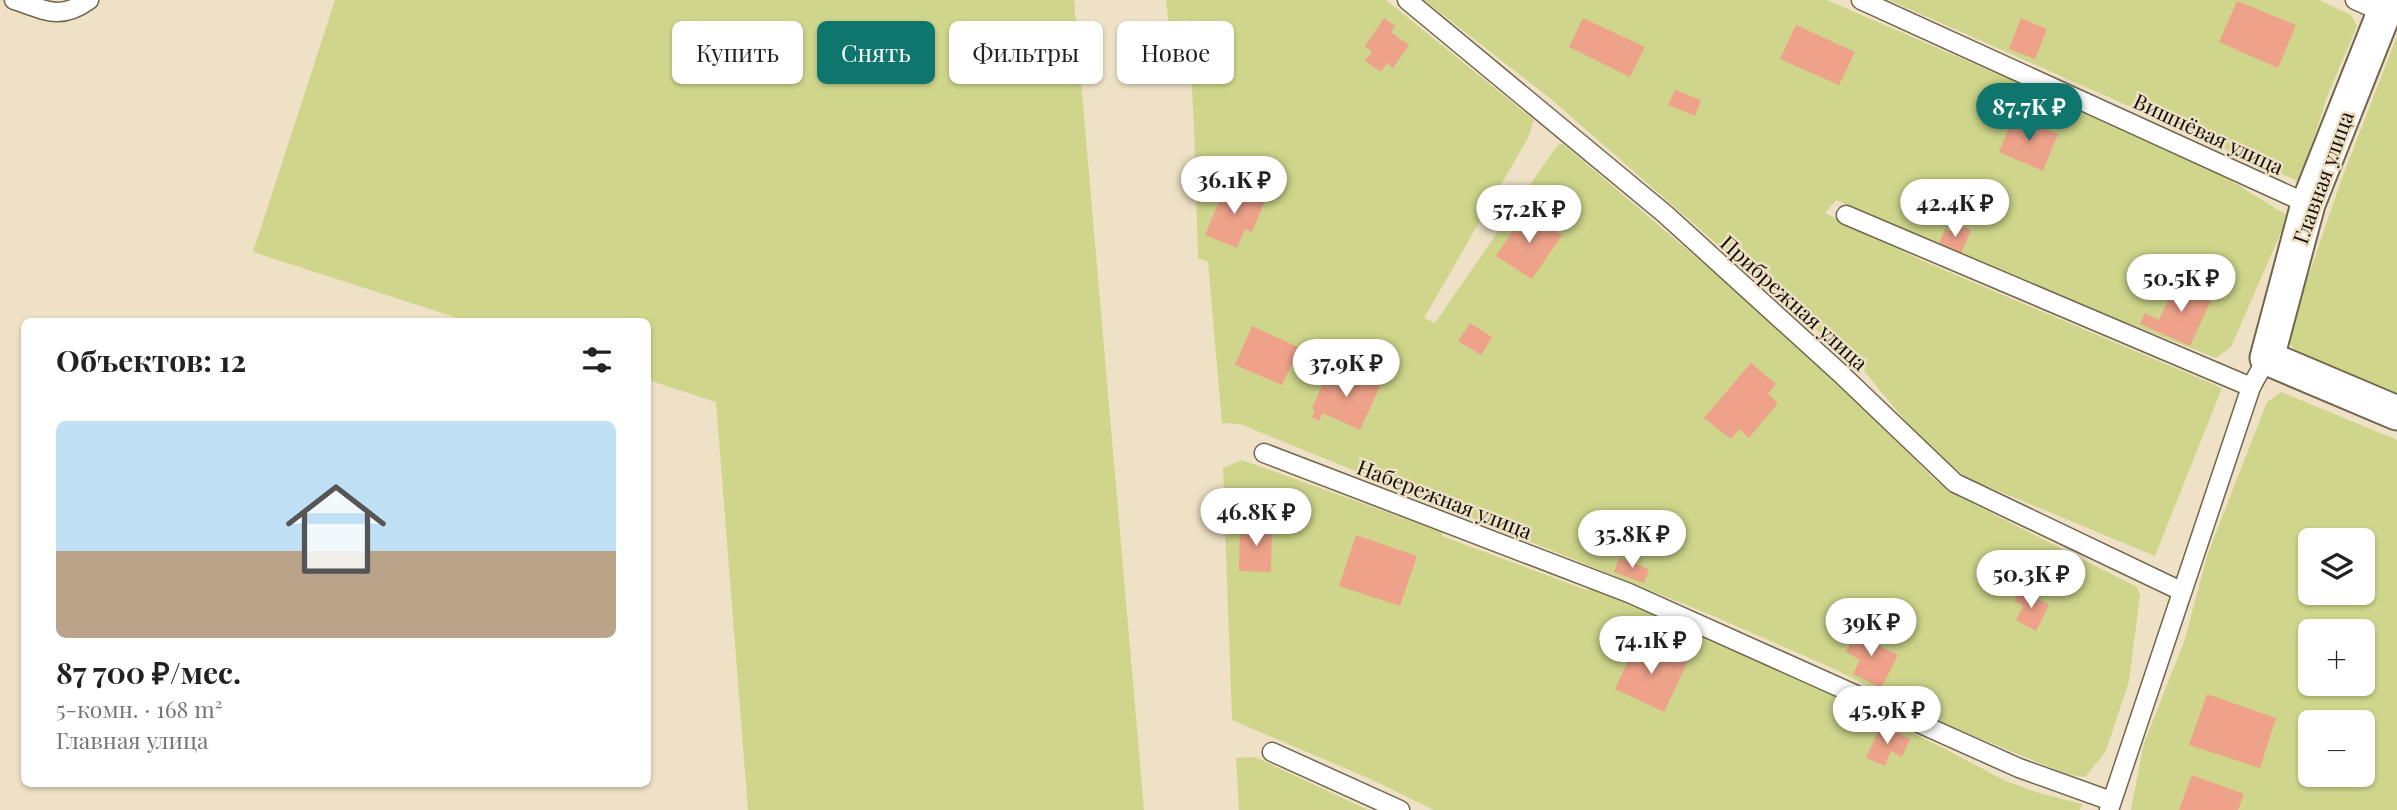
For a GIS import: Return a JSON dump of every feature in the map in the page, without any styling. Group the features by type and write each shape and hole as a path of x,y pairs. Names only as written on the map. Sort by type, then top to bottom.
{"street":[{"name":"Главная улица","path":"2267,358 2308,204 2376,4"},
{"path":"2267,358 2397,413"}],"lane":[{"path":"14,0 55,14 74,10 89,0"},
{"name":"Прибрежная улица","path":"1408,0 1665,214 1840,373 1955,483 2181,591"},
{"name":"Вишнёвая улица","path":"1861,0 2308,204"},
{"path":"1846,215 2251,387"},
{"path":"2110,806 2251,387 2267,358"},
{"name":"Набережная улица","path":"1264,453 1629,593 2019,768 2110,806"},
{"path":"1272,752 1401,810"}],"green space":[{"path":"335,0 1074,0 1076,21 949,21 949,84 1081,84 1144,810 748,810 716,402 651,381 651,318 458,318 253,252"},
{"path":"1166,0 1386,0 1534,120 1528,138 1424,318 1435,323 1554,150 1559,144 1563,144 1809,353 1933,478 1956,495 2137,587 2140,595 2129,681 2106,751 2085,777 2066,774 1940,722 1830,667 1718,618 1240,424 1222,423 1208,262 1198,258 1192,84 1234,84 1234,21 1169,21"},
{"path":"1424,0 1827,0 2204,164 2288,216 2231,347 2216,358 2029,284 1836,200 1825,213 1923,261 2222,388 2155,556 1967,478 1923,442 1864,371 1868,356 1859,367 1737,257 1734,259 1551,99"},
{"path":"1889,0 2319,0 2351,15 2357,26 2327,97 2300,182"},
{"path":"2397,36 2397,393 2299,353 2286,341 2342,178"},
{"path":"2281,392 2397,440 2397,810 2131,810 2144,743 2184,642 2208,553 2267,402"},
{"path":"1242,460 1442,532 1442,536 1586,590 1593,588 1825,692 2006,781 2082,804 2080,810 1434,810 1368,778 1232,720 1223,468"},
{"path":"1255,757 1368,810 1239,810 1236,758"}],"building":[{"path":"2237,1 2296,25 2278,68 2219,42"},
{"path":"1384,18 1395,26 1391,32 1409,45 1393,68 1387,63 1381,72 1365,61 1372,52 1365,46"},
{"path":"1583,18 1645,47 1630,77 1569,47"},
{"path":"2021,18 2047,29 2035,59 2009,49"},
{"path":"1796,25 1855,52 1839,85 1780,59"},
{"path":"1675,90 1701,100 1695,116 1668,105"},
{"path":"2014,115 2058,134 2043,171 1999,152"},
{"path":"1226,185 1265,201 1252,232 1245,229 1237,248 1205,235"},
{"path":"1526,210 1562,235 1532,279 1496,256"},
{"path":"1961,226 1971,230 1961,253 1939,244 1945,229 1958,234"},
{"path":"2177,280 2213,296 2190,346 2140,324 2145,313 2159,320"},
{"path":"1470,323 1492,337 1481,355 1458,341"},
{"path":"1252,326 1300,348 1282,385 1235,365"},
{"path":"1751,363 1776,384 1768,394 1778,403 1749,438 1739,429 1731,439 1704,418"},
{"path":"1329,370 1353,380 1356,373 1381,384 1360,430 1323,413 1319,421 1312,417 1315,410 1312,408"},
{"path":"1240,524 1272,524 1271,572 1239,571"},
{"path":"1356,535 1417,556 1400,606 1339,586"},
{"path":"1619,558 1649,569 1644,583 1614,572"},
{"path":"2020,590 2049,605 2036,631 2016,620 2023,606 2014,601"},
{"path":"1860,625 1874,632 1870,641 1898,655 1881,688 1853,674 1860,660 1846,652"},
{"path":"1637,641 1687,663 1664,712 1615,689"},
{"path":"2207,694 2276,718 2260,768 2189,745"},
{"path":"1881,725 1910,739 1902,757 1891,751 1885,766 1866,758"},
{"path":"2192,775 2244,794 2238,810 2179,810"}]}
